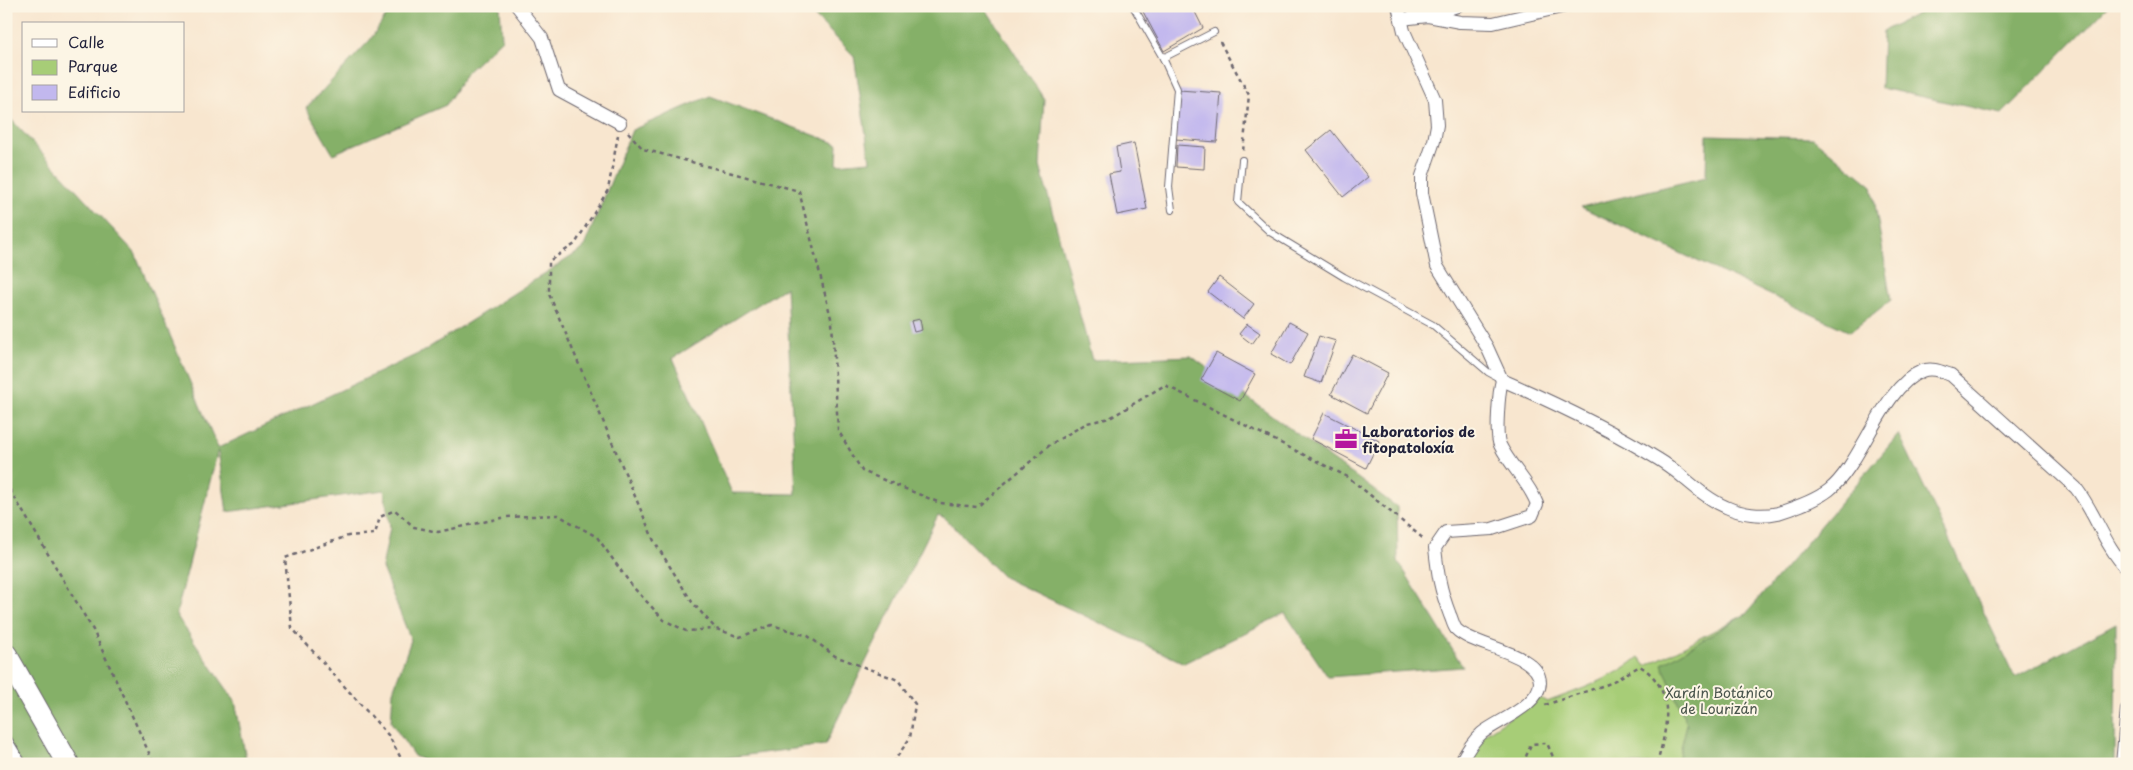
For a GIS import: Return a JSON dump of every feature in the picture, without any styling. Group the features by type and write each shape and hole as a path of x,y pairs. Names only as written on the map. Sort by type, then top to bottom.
{"highway":[{"path":"6,655 68,764"}],"street":[{"path":"517,6 542,38 559,90 620,123"},
{"path":"1428,16 1457,6"},
{"path":"1566,6 1493,23 1468,23 1400,12 1435,100 1437,125 1434,141 1422,176 1422,193 1437,266 1487,347 1502,380 1533,393 1658,459 1705,495 1726,507 1758,515 1776,513 1804,503 1829,490 1842,476 1888,403 1908,380 1923,371 1936,370 1951,375 2071,484 2086,501 2116,558 2127,569"},
{"path":"1460,764 1480,735 1538,694 1540,681 1536,671 1503,650 1469,638 1456,628 1440,590 1435,548 1446,532 1492,529 1532,516 1537,504 1533,493 1498,444 1498,392 1502,380"},
{"path":"2122,764 2127,710"},
{"path":"6,741 20,764"}],"lane":[{"path":"1133,6 1163,58 1177,89 1169,187 1172,210"},
{"path":"1163,58 1214,32"},
{"path":"1242,160 1238,202 1270,232 1344,277 1433,325 1488,372 1502,380"}],"path":[{"path":"1214,32 1249,95 1242,160"},
{"path":"620,123 643,149 799,191 832,322 838,430 862,471 940,503 977,507 1051,444 1087,423 1110,418 1165,386 1348,477 1435,548"},
{"path":"620,123 608,190 575,244 549,261 549,294 654,541 692,602 716,629"},
{"path":"6,483 93,630 154,764"},
{"path":"404,764 389,736 292,628 285,558 348,536 375,534 380,518 395,510 414,528 438,532 506,517 558,515 597,537 632,586 664,620 686,631 716,629 740,637 772,625 808,636 835,656 898,680 915,704 910,738 892,764"},
{"path":"1519,709 1554,703 1608,684 1640,666 1660,684 1667,708 1664,741 1657,764"},
{"path":"1524,764 1531,744 1547,743 1556,764"}],"green space":[{"path":"386,6 500,6 502,39 467,72 446,105 333,154 306,108 370,40 388,13"},
{"path":"805,6 984,6 1044,99 1040,166 1092,360 1191,356 1397,507 1398,561 1463,667 1328,677 1285,613 1184,663 1003,577 945,518 938,515 825,745 677,764 432,764 414,756 391,722 393,691 411,640 382,568 390,527 384,490 227,512 218,450 176,615 235,701 247,764 6,764 6,114 135,253 218,448 422,352 583,249 632,130 710,96 838,144 837,164 870,161 854,56","holes":["786,287 796,494 732,493 673,358"]},
{"path":"1933,6 2108,6 2002,114 1881,88 1883,31"},
{"path":"1707,135 1813,138 1872,186 1891,300 1850,332 1581,207 1706,177"},
{"path":"1899,434 2015,678 2116,623 2115,761 2113,764 1677,764 1687,724 1662,664 1746,614"},
{"name":"Xardín Botánico de Lourizán","path":"1746,614 1802,764 1464,764 1483,735 1540,698 1547,702 1583,688 1618,672 1639,657 1646,666"}],"building":[{"path":"1140,6 1192,6 1203,28 1164,51"},
{"path":"1179,90 1221,93 1217,142 1175,139"},
{"path":"1331,130 1368,177 1343,197 1306,150"},
{"path":"1134,143 1147,209 1117,215 1109,174 1120,172 1116,147"},
{"path":"1177,145 1205,147 1204,169 1176,167"},
{"path":"1219,277 1254,304 1243,319 1208,292"},
{"path":"920,319 922,330 914,332 911,321"},
{"path":"1289,322 1308,332 1290,365 1271,354"},
{"path":"1247,324 1260,333 1252,344 1239,334"},
{"path":"1319,336 1336,341 1321,383 1304,377"},
{"path":"1216,353 1255,374 1240,401 1201,380"},
{"path":"1352,354 1388,373 1367,413 1331,394"},
{"path":"1324,413 1379,441 1366,468 1311,439"}],"place":[{"name":"Laboratorios de fitopatoloxía","path":"1346,439"}]}
